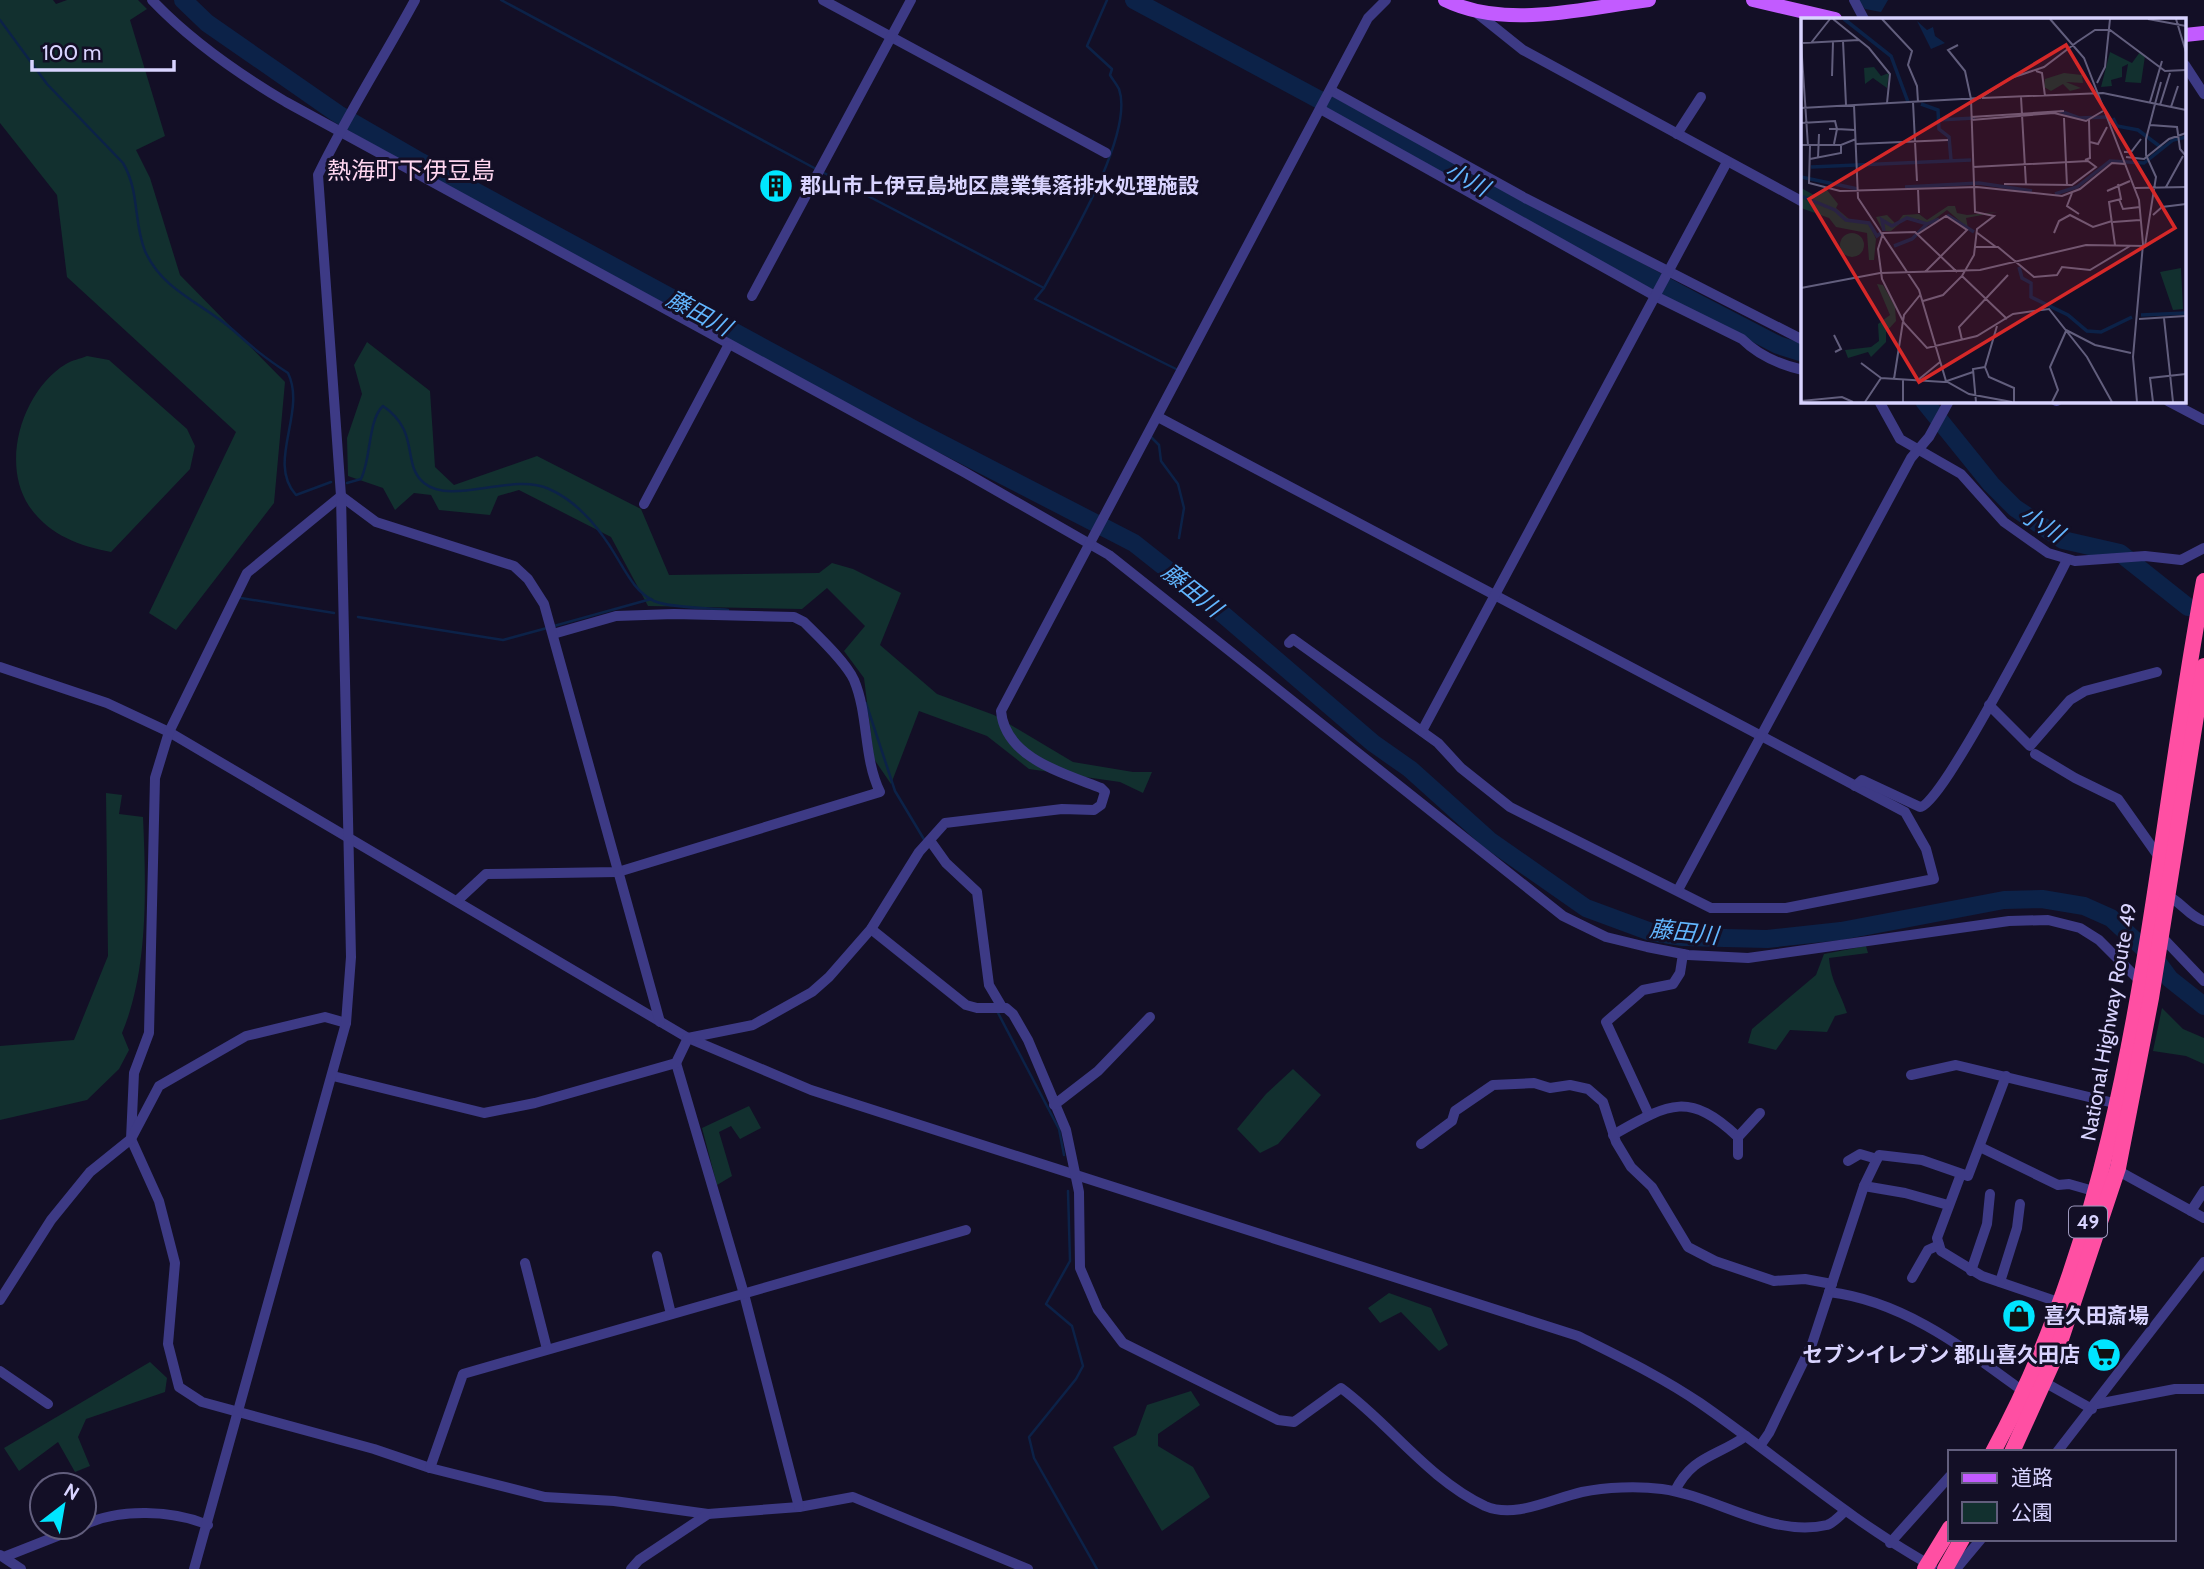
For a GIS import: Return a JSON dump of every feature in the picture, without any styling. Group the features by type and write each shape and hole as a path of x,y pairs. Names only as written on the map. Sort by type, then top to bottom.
{"highway":[{"name":"National Highway Route 49","path":"2155,935 2160,858 2204,582"},
{"name":"National Highway Route 49","path":"1994,1450 2067,1305 2097,1192 2111,1166 2119,1104 2144,982 2166,895 2204,666"},
{"name":"National Highway Route 49","path":"2013,1450 2044,1382 2111,1166 2144,982"},
{"path":"1934,1568 1948,1533"},
{"path":"1934,1568 1960,1541"}],"main road":[{"path":"1445,0 1478,14 1503,16 1588,4 1649,0"},
{"path":"1753,0 1831,18"},
{"path":"2186,35 2204,33"}],"street":[{"path":"152,0 174,23 225,63 339,132 964,472 1109,555 1563,916 1606,937 1683,954 1748,958 2009,921 2048,920 2091,933 2144,982"},
{"path":"194,1569 333,1076 346,1023 351,988 341,496 318,175 339,132 366,91 415,0"},
{"path":"823,0 1105,153"},
{"path":"752,296 911,0"},
{"path":"688,1038 753,1025 811,992 829,977 871,929 919,852 931,842 939,827 950,821 1062,809 1094,810 1103,803 1105,792 1101,788 1040,765 1009,733 1002,723 1001,711 1322,110 1368,18 1387,0"},
{"path":"1854,0 1863,18"},
{"path":"1478,14 1523,50 1801,201"},
{"path":"2186,67 2204,94"},
{"path":"1332,91 1667,273 1801,339"},
{"path":"1676,134 1701,97"},
{"path":"1322,110 1655,296 1700,317 1785,365 1801,369"},
{"path":"1422,731 1725,161"},
{"path":"644,504 728,346"},
{"path":"1880,402 1900,439 1961,474 2004,522 2048,553 2067,561 2129,557 2180,560 2204,548"},
{"path":"2170,402 2204,420"},
{"path":"1678,890 1917,450 1943,410"},
{"path":"1158,417 1905,812 1926,849 1934,880 1786,908 1711,908 1510,807 1422,731 1293,639 1289,643"},
{"path":"341,496 376,523 514,566 528,579 544,604 660,1022"},
{"path":"341,496 247,573 169,732 155,778 149,1033 135,1073 131,1139 159,1201 175,1263 168,1344 179,1387 202,1402 430,1468 545,1497 626,1502 708,1514 799,1507 853,1497 1028,1569"},
{"path":"1855,786 1862,780 1924,808 1964,752 2067,561"},
{"path":"458,900 486,874 618,872 880,792 871,766 862,705 853,677 820,631 794,617 674,614 616,616 553,634"},
{"path":"0,667 107,703 169,732 348,835 688,1038 811,1090 1578,1336 1647,1370 1760,1446 1844,1512 1934,1568"},
{"path":"1989,705 2030,746 2070,700 2085,691 2157,672"},
{"path":"2035,754 2118,799 2160,858"},
{"path":"931,842 946,863 977,892 989,985 1002,1007 1013,1014 1028,1040 1066,1130 1079,1192 1080,1268 1085,1283 1114,1334 1136,1351 1278,1420 1294,1422 1340,1388 1425,1464 1483,1505 1505,1513 1585,1491 1657,1488 1675,1491 1765,1521 1791,1525 1829,1525 1844,1512"},
{"path":"2166,895 2175,899 2190,914 2204,921"},
{"path":"871,929 966,1005 976,1008 1002,1007"},
{"path":"2155,935 2204,981"},
{"path":"1649,1115 1606,1022 1643,990 1673,984 1680,973 1683,954"},
{"path":"0,1300 51,1220 90,1172 131,1139 159,1086 246,1036 325,1017 346,1023"},
{"path":"1054,1105 1098,1071 1150,1017"},
{"path":"688,1038 676,1063 744,1294 799,1507"},
{"path":"333,1076 484,1113 535,1103 676,1063"},
{"path":"1911,1074 1956,1065 2119,1104"},
{"path":"1760,1446 1769,1433 1812,1344 1864,1186 1877,1158 1879,1155 1922,1160 1969,1176 2006,1076"},
{"path":"1421,1143 1452,1121 1455,1111 1493,1085 1534,1083 1550,1088 1570,1085 1588,1089 1603,1102 1613,1135 1631,1167 1652,1187 1688,1247 1715,1261 1774,1281 1805,1279 1860,1296 1940,1331 2024,1392"},
{"path":"1613,1135 1649,1115 1696,1107 1717,1117 1738,1137"},
{"path":"1738,1155 1738,1137 1760,1113"},
{"path":"1980,1146 2027,1167 2058,1185 2069,1184 2097,1192"},
{"path":"1848,1161 1860,1154 1877,1158"},
{"path":"2111,1166 2204,1219"},
{"path":"1961,1174 1937,1238 1941,1251 1971,1271 2067,1305"},
{"path":"1864,1186 1905,1192 1948,1205"},
{"path":"2191,1211 2204,1191"},
{"path":"1971,1271 1987,1224 1990,1194"},
{"path":"2000,1282 2017,1228 2021,1204"},
{"path":"430,1468 463,1374 966,1230"},
{"path":"1912,1279 1928,1250 1939,1245"},
{"path":"656,1256 671,1314"},
{"path":"2059,1450 2204,1262"},
{"path":"525,1263 547,1349"},
{"path":"0,1371 48,1404"},
{"path":"2044,1382 2094,1406 2175,1389 2204,1389"},
{"path":"1675,1491 1694,1463 1722,1451 1746,1436"},
{"path":"1890,1543 1948,1478"},
{"path":"98,1521 117,1516 150,1513 196,1520 208,1525"},
{"path":"631,1569 639,1560 708,1514"},
{"path":"2,1556 42,1541"},
{"path":"1956,1569 1979,1541"},
{"path":"2,1556 21,1569"}],"green space":[{"path":"0,0 53,0 56,4 67,0 138,0 147,9 130,20 165,136 136,150 150,178 180,275 285,382 274,503 176,630 149,613 236,432 67,277 57,195 0,123"},
{"path":"367,342 430,391 435,467 454,485 537,456 641,509 669,575 819,573 832,563 853,569 901,593 880,645 937,694 994,715 1073,762 1133,772 1152,772 1143,793 1120,782 1029,769 987,736 919,711 891,784 874,759 864,678 844,651 865,626 827,588 802,609 648,606 611,537 519,490 498,496 490,515 439,510 431,495 414,493 395,510 383,488 348,476 347,438 362,394 354,365"},
{"path":"87,356 109,360 187,429 195,446 190,469 111,552 66,538 46,525 29,506 20,488 16,469 20,428 38,391 66,364"},
{"path":"106,793 122,795 119,814 143,817 144,926 137,982 122,1033 129,1050 119,1069 87,1100 0,1120 0,1046 74,1040 108,956"},
{"path":"1866,946 1868,953 1829,958 1847,1013 1835,1016 1827,1032 1790,1030 1776,1050 1748,1043 1752,1029 1816,975 1824,954"},
{"path":"2162,1008 2183,1029 2204,1038 2204,1064 2186,1056 2153,1051"},
{"path":"1293,1069 1321,1095 1278,1144 1260,1153 1237,1129 1266,1094"},
{"path":"749,1106 761,1128 740,1139 731,1126 719,1132 732,1176 717,1185 702,1128"},
{"path":"1389,1293 1431,1308 1448,1345 1439,1351 1401,1312 1380,1323 1368,1308"},
{"path":"150,1362 167,1378 165,1392 86,1419 78,1437 90,1466 74,1471 58,1442 19,1471 4,1448"},
{"path":"1191,1391 1200,1405 1158,1434 1158,1446 1193,1467 1210,1497 1162,1531 1113,1447 1136,1435 1147,1405"}],"water":[{"path":"1858,0 1888,0 1881,12 1865,9"}],"waterway":[{"name":"藤田川","path":"183,0 207,23 338,114 421,162 915,430 1134,543 1211,604 1373,743 1410,769 1489,840 1586,908 1651,932 1683,937 1767,939 1841,931 2004,900 2042,899 2084,906 2111,918 2156,960 2170,979 2204,1006"},
{"path":"501,0 818,170"},
{"path":"1107,0 1087,46 1112,69 1110,75 1119,89 1121,109 1117,133 1108,161 1082,219 1044,288 1035,299 1178,370"},
{"name":"小川","path":"1134,0 1697,303 1778,345 1801,352"},
{"path":"0,20 47,84 123,163 132,185 141,240 152,264 172,286 221,320 259,353 288,373 293,388 293,404 285,467 288,482 296,495 331,482"},
{"path":"824,173 1044,288"},
{"name":"小川","path":"1925,402 1991,484 2015,508 2063,540 2120,553 2188,607"},
{"path":"347,483 361,479 375,420 383,406 402,426 413,467 424,483 436,489 450,491 518,484 549,489 570,502 589,519 634,584 648,598 670,605 728,610"},
{"path":"1150,436 1159,445 1161,461 1178,484 1184,508 1179,538"},
{"path":"241,598 334,613"},
{"path":"554,626 651,599"},
{"path":"358,617 503,640 547,628"},
{"path":"866,703 895,791 925,841"},
{"path":"997,1011 1059,1129 1064,1155"},
{"path":"1068,1191 1070,1261 1046,1304 1072,1326 1083,1366 1076,1379 1029,1437 1034,1458 1097,1569"}],"place":[{"name":"郡山市上伊豆島地区農業集落排水処理施設","path":"776,186"},
{"name":"喜久田斎場","path":"2019,1316"},
{"name":"セブンイレブン 郡山喜久田店","path":"2104,1355"}],"district":[{"name":"熱海町下伊豆島","path":"411,171"}]}
